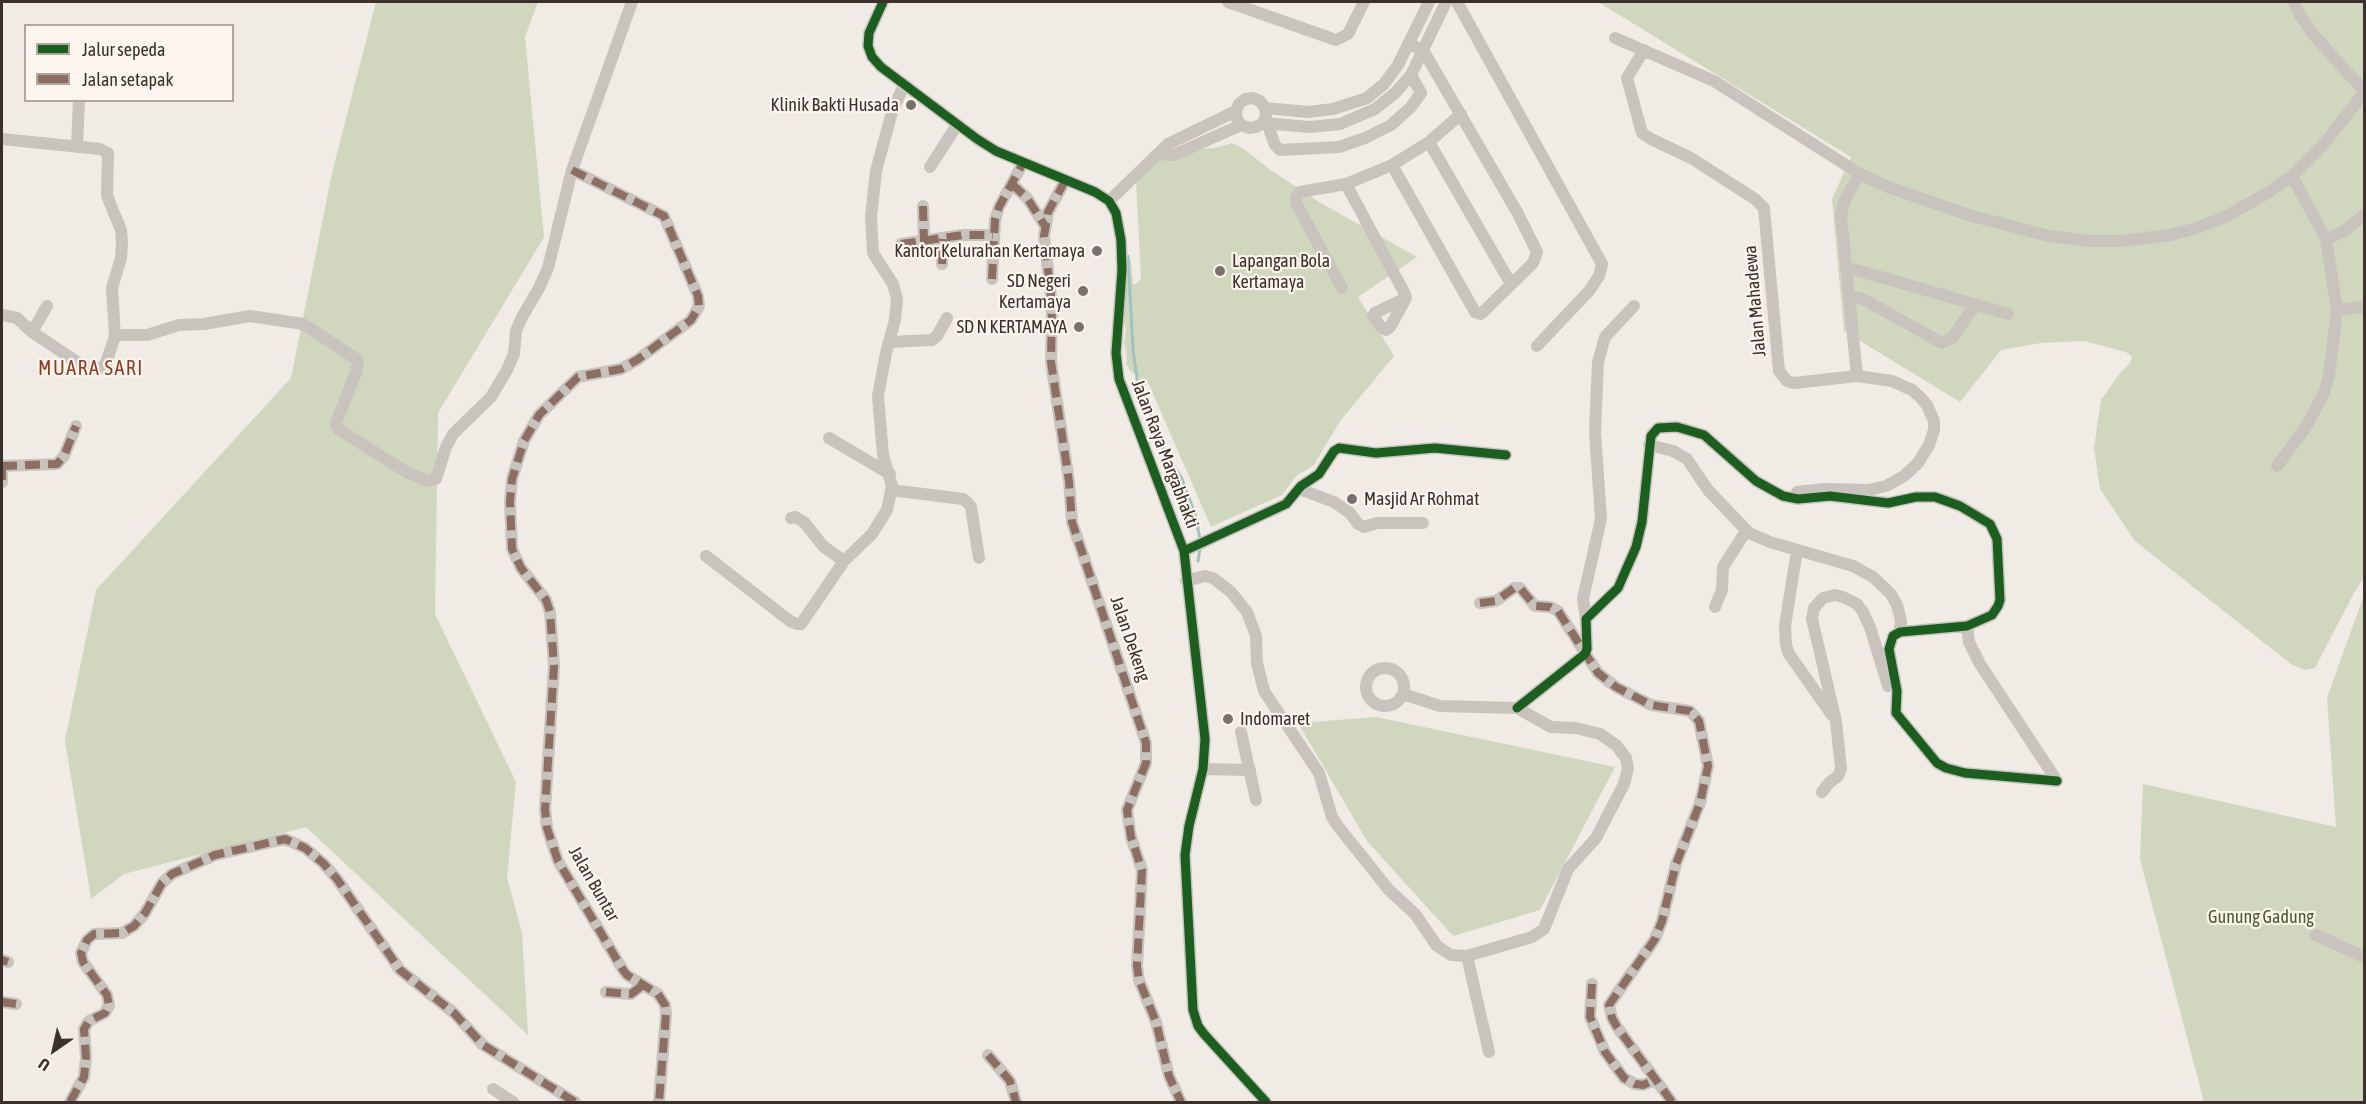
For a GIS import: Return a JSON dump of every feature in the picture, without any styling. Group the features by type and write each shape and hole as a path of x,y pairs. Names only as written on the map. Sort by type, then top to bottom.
{"street":[{"path":"115,337 118,335 147,335 179,325 204,324 250,316 303,324 358,360 356,372 336,423 338,429 400,469 433,481 438,476 453,434 490,397 514,354 516,331 548,267 572,170 633,2"},
{"path":"883,2 869,33 868,46 872,57 881,68 996,151 1095,192 1109,201 1168,144 1236,111"},
{"path":"1228,2 1336,40 1348,34 1364,2"},
{"path":"1265,108 1308,112 1333,109 1367,98 1398,66 1429,2"},
{"path":"1411,75 1420,93 1412,107 1390,125 1365,138 1339,147 1280,150 1275,146 1265,123 1265,108 1260,101 1253,98 1245,99 1239,104 1236,111 1237,119 1241,125 1249,128 1265,123 1310,127 1340,124 1375,109 1394,94 1411,75 1446,2"},
{"path":"1457,2 1602,264 1599,276 1589,291 1537,346"},
{"path":"1615,38 1714,81 1860,174 1912,198 2049,236 2090,241 2144,239 2194,229 2225,217 2269,192 2292,176 2323,146 2364,92 2312,33 2294,2"},
{"path":"1392,165 1475,312 1481,314 1533,262 1537,252 1536,248 1424,50 1409,44"},
{"name":"Jalan Mahadewa","path":"1644,51 1633,65 1627,78 1642,133 1691,158 1755,199 1764,208 1779,371 1782,377 1794,383 1857,376"},
{"path":"706,556 797,624 803,622 844,561 863,545 887,510 891,490 890,474 883,455 878,396 895,320 897,299 893,284 873,253 871,216 879,162 892,112 904,85"},
{"path":"77,146 79,102"},
{"path":"1342,288 1295,200 1300,192 1346,184 1392,165 1429,142 1461,114"},
{"path":"930,167 957,125"},
{"path":"1158,154 1174,155 1241,125"},
{"path":"2,139 77,146 104,150 108,153 110,158 107,196 121,230 122,243 121,258 112,288 115,337 105,366 96,369 81,365 32,332 17,318 2,315"},
{"path":"1429,142 1511,284"},
{"path":"992,279 996,214 1023,163"},
{"name":"Jalan Buntar","path":"572,170 664,216 698,296 699,306 691,320 637,360 621,369 578,377 539,415 524,441 512,479 509,528 512,549 521,568 546,600 550,612 554,658 546,801 547,828 558,861 623,970 662,999 666,1014 658,1102"},
{"path":"1783,496 1817,489 1868,490 1886,486 1904,476 1917,463 1929,445 1934,430 1934,421 1927,405 1902,384 1857,376 1842,207 1860,174"},
{"path":"2277,466 2306,427 2324,393 2331,363 2337,310 2326,239 2292,176"},
{"name":"Jalan Dekeng","path":"1065,181 1048,212 1045,226 1053,319 1050,336 1051,362 1069,481 1072,522 1148,754 1127,810 1131,837 1142,870 1137,966 1139,980 1156,1022 1169,1076 1181,1102"},
{"path":"1012,184 1027,198 1045,226"},
{"path":"1346,184 1406,298"},
{"name":"Jalan Raya Margabhakti","path":"1109,201 1116,213 1121,240 1122,270 1116,352 1119,379 1184,551 1205,739 1203,770 1189,826 1185,855 1193,1011 1198,1026 1204,1034 1266,1102"},
{"path":"923,206 924,242"},
{"path":"2326,239 2343,232 2364,215"},
{"path":"902,244 963,235 993,235"},
{"path":"942,264 943,239"},
{"path":"1846,267 2008,314"},
{"path":"1850,296 1863,299 1942,343 1952,338 1976,304"},
{"path":"32,332 47,306"},
{"path":"1517,708 1585,654 1587,649 1583,599 1601,519 1595,432 1598,362 1605,337 1634,306"},
{"path":"2337,310 2364,307"},
{"path":"889,342 932,340 937,336 947,318"},
{"path":"2,482 2,465 57,464 64,456 76,426"},
{"path":"1586,619 1618,588 1636,547 1644,505 1649,444 1652,433 1658,428 1669,426 1697,431 1712,440 1756,481 1783,496 1798,499 1830,496 1888,503 1926,496 1953,503 1990,524 1997,539 2000,600 1992,615 1967,626 1900,632 1893,636 1889,644 1897,691 1896,713"},
{"path":"829,438 890,474"},
{"path":"1649,444 1673,451 1687,459 1708,490 1746,531 1759,538 1853,566 1873,577 1891,594 1901,621 1900,632"},
{"path":"1184,551 1286,504 1299,489 1319,474 1334,451 1339,448 1376,453 1435,448 1506,455"},
{"path":"1299,489 1334,502 1350,513 1361,526 1366,527 1377,523 1423,523"},
{"path":"891,490 963,499 972,509 979,558"},
{"path":"790,518 804,522 823,546 844,561"},
{"path":"1715,607 1722,590 1723,567 1746,531"},
{"path":"1797,550 1785,626 1786,645 1795,663 1836,721"},
{"path":"1186,581 1205,576 1213,578 1240,602 1250,618 1256,636 1257,663 1264,691 1319,773 1336,825 1389,890 1415,914 1437,946 1451,955 1467,956 1532,937 1544,930 1568,869 1596,838 1627,776 1626,759 1622,750 1608,739 1589,731 1551,727 1517,708 1440,706 1403,694"},
{"path":"1480,603 1496,601 1514,588 1519,588 1535,606 1550,607 1558,611 1598,673 1616,687 1650,705 1690,711 1696,716 1703,734 1708,766 1705,781 1700,803 1676,864 1662,921 1645,955 1609,1005 1612,1018 1672,1102"},
{"path":"1822,792 1838,776 1841,769 1836,721 1812,620 1814,608 1823,598 1829,596 1851,600 1857,604 1867,619 1896,713 1937,763 1946,768 1965,772 2057,781 1980,664 1969,642 1967,626"},
{"path":"1241,732 1256,800"},
{"path":"1203,770 1250,770"},
{"path":"70,1102 84,1077 86,1058 84,1029 89,1021 105,1013 109,1005 107,995 83,962 81,952 87,940 94,934 122,933 134,926 145,913 162,883 172,874 215,855 285,839 305,848 337,879 400,970 454,1013 493,1052 575,1102"},
{"path":"2316,935 2364,957"},
{"path":"1467,956 1490,1052"},
{"path":"1592,984 1590,1017 1605,1052 1624,1078 1635,1084 1643,1085 1655,1080"},
{"path":"606,992 631,994 643,986"},
{"path":"2,1002 16,1004"},
{"path":"988,1055 1010,1081 1016,1102"},
{"path":"493,1089 513,1102"}],"green space":[{"path":"376,2 538,2 525,37 544,237 438,413 435,614 516,782 507,877 522,933 528,1035 306,827 124,874 91,899 65,740 96,590 291,378 332,173"},
{"path":"1598,2 2364,2 2364,577 2315,668 2305,670 2291,664 2135,541 2100,489 2094,448 2101,400 2130,363 2132,357 2126,352 2084,341 2041,343 2001,350 1960,402 1844,331 1832,199 1851,157"},
{"path":"1232,143 1319,202 1417,257 1358,297 1394,356 1340,421 1314,465 1296,476 1282,495 1211,527 1147,380 1144,393 1141,393 1139,377 1131,372 1126,364 1127,355 1124,343 1126,330 1123,316 1126,257 1131,262 1133,284 1136,284 1141,278 1136,180 1152,151 1214,148"},
{"name":"Gunung Gadung","path":"2364,595 2364,1102 2204,1102 2140,859 2143,784 2336,827 2327,698"},
{"path":"1376,717 1615,767 1540,910 1453,936 1367,841 1298,723"}],"waterway":[{"path":"1128,256 1133,350 1139,393 1145,399 1163,448 1182,479 1195,514 1200,539"},
{"path":"1198,561 1200,548"}],"marked path":[{"path":"992,279 995,220 999,207 1023,163"},
{"path":"572,170 664,216 698,296 699,306 691,320 637,360 621,369 578,377 539,415 524,441 512,479 510,502 512,549 521,568 546,600 550,612 554,666 545,809 547,828 558,861 623,970 627,975 658,994 665,1005 659,1102"},
{"path":"1065,181 1048,212 1044,236 1052,305 1051,362 1069,481 1072,522 1146,743 1146,763 1127,810 1131,837 1142,870 1137,966 1139,980 1156,1022 1169,1076 1181,1102"},
{"path":"1012,184 1027,198 1045,226"},
{"path":"923,206 924,242"},
{"path":"901,244 963,235 993,235"},
{"path":"942,264 943,239"},
{"path":"2,466 57,464 64,456 76,426"},
{"path":"2,465 2,482"},
{"path":"1480,603 1496,601 1514,588 1520,588 1535,606 1550,607 1558,611 1598,673 1616,687 1651,705 1690,711 1699,721 1708,766 1700,803 1676,864 1662,921 1655,939 1609,1005 1617,1027 1672,1102"},
{"path":"70,1102 84,1077 86,1058 84,1029 89,1021 105,1013 109,1005 107,995 83,962 81,953 87,940 94,934 122,933 134,926 145,913 162,883 172,874 215,855 285,839 305,848 323,863 337,879 400,970 454,1013 483,1045 575,1102"},
{"path":"2,960 8,962"},
{"path":"1592,984 1590,1017 1605,1052 1624,1078 1635,1084 1643,1085 1655,1080"},
{"path":"606,992 631,994 643,985"},
{"path":"2,1002 16,1004"},
{"path":"988,1055 1010,1081 1016,1102"}],"cycle path":[{"path":"883,2 869,33 868,46 872,57 881,67 996,151 1095,192 1109,201 1116,213 1121,240 1122,270 1116,353 1119,379 1184,551 1205,739 1203,769 1189,826 1185,855 1193,1010 1198,1026 1204,1034 1266,1102"},
{"path":"1517,708 1585,654 1587,649 1586,619 1618,588 1636,547 1642,522 1651,436 1658,428 1677,427 1704,435 1756,481 1783,496 1798,499 1830,496 1888,503 1916,497 1935,497 1960,506 1990,524 1997,539 2000,600 1998,606 1992,615 1967,626 1900,632 1893,636 1889,649 1897,691 1896,713 1937,763 1946,768 1965,773 2057,781"},
{"path":"1184,551 1286,504 1301,486 1319,474 1334,451 1339,448 1376,453 1435,448 1506,455"}],"place":[{"name":"Klinik Bakti Husada","path":"911,105"},
{"name":"Kantor Kelurahan Kertamaya","path":"1097,251"},
{"name":"Lapangan Bola Kertamaya","path":"1220,271"},
{"name":"SD Negeri Kertamaya","path":"1083,291"},
{"name":"SD N KERTAMAYA","path":"1079,327"},
{"name":"Masjid Ar Rohmat","path":"1352,499"},
{"name":"Indomaret","path":"1228,719"}],"district":[{"name":"MUARA SARI","path":"91,369"}]}
